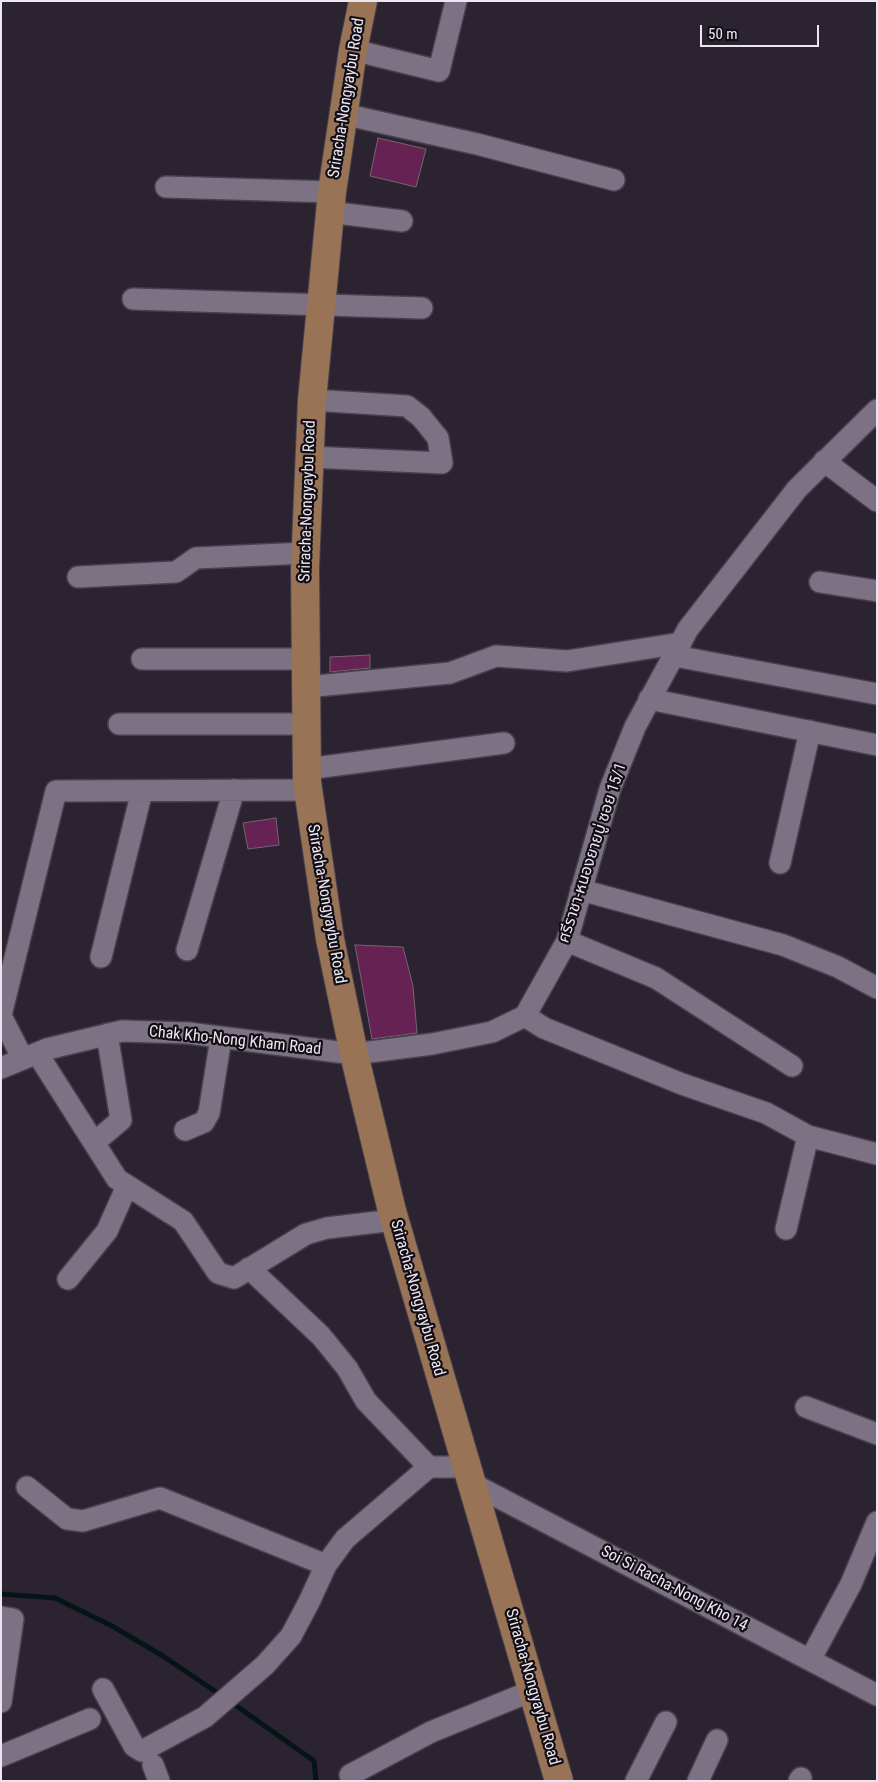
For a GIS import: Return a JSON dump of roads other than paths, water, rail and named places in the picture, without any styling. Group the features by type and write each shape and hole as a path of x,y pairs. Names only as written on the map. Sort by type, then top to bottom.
{"main road":[{"name":"Sriracha-Nongyaybu Road","path":"363,1 353,50 330,202 312,400 305,553 305,724 307,779 326,917 354,1054 394,1220 534,1690 559,1781"}],"street":[{"path":"353,50 438,72 456,1"},
{"path":"344,114 477,144 614,180"},
{"path":"166,187 330,202 402,221"},
{"path":"133,299 422,308"},
{"path":"310,457 442,463 438,438 422,417 407,406 312,400"},
{"name":"ศรีราชา-หนองยายบู่ ซอย 15/1","path":"525,1016 567,941 610,789 635,727 688,629 735,566 797,489 877,410"},
{"path":"824,461 877,501"},
{"path":"78,577 176,572 196,558 305,553"},
{"path":"820,582 877,591"},
{"path":"306,687 450,674 496,656 567,661 678,649 877,694"},
{"path":"142,659 305,659"},
{"path":"649,699 877,745"},
{"path":"119,724 305,724"},
{"path":"780,863 810,731"},
{"path":"394,1220 327,1228 306,1234 234,1278 218,1274 183,1221 118,1179 1,1016 56,791 234,790 307,779 504,743"},
{"path":"187,950 234,790"},
{"path":"102,957 142,791"},
{"path":"581,890 783,944 838,967 877,988"},
{"path":"567,941 656,978 792,1066"},
{"path":"354,1054 432,1044 492,1032 525,1016 544,1028 682,1084 766,1114 808,1136 877,1154"},
{"name":"Chak Kho-Nong Kham Road","path":"1,1068 30,1056 122,1031 188,1033 354,1054"},
{"path":"102,1136 121,1120 108,1034"},
{"path":"185,1130 204,1122 209,1113 221,1038"},
{"path":"786,1229 808,1136"},
{"path":"68,1278 107,1231 127,1186"},
{"path":"249,1268 320,1336 347,1368 366,1401 429,1467 469,1475"},
{"path":"806,1407 877,1434"},
{"path":"103,1689 134,1746 142,1751 205,1717 265,1664 290,1636 309,1602 326,1565 345,1539 429,1467"},
{"name":"Soi Si Racha-Nong Kho 14","path":"469,1475 877,1695"},
{"path":"26,1487 67,1519 83,1522 160,1498 326,1565"},
{"path":"810,1660 851,1584 877,1522"},
{"path":"1,1617 14,1619 1,1702"},
{"path":"350,1775 431,1732 534,1690"},
{"path":"1,1756 90,1719"},
{"path":"636,1781 666,1722"},
{"path":"698,1781 717,1740"}],"waterway":[{"path":"1,1594 55,1598 112,1626 163,1656 222,1696"},
{"path":"231,1702 314,1761 316,1781"}]}
